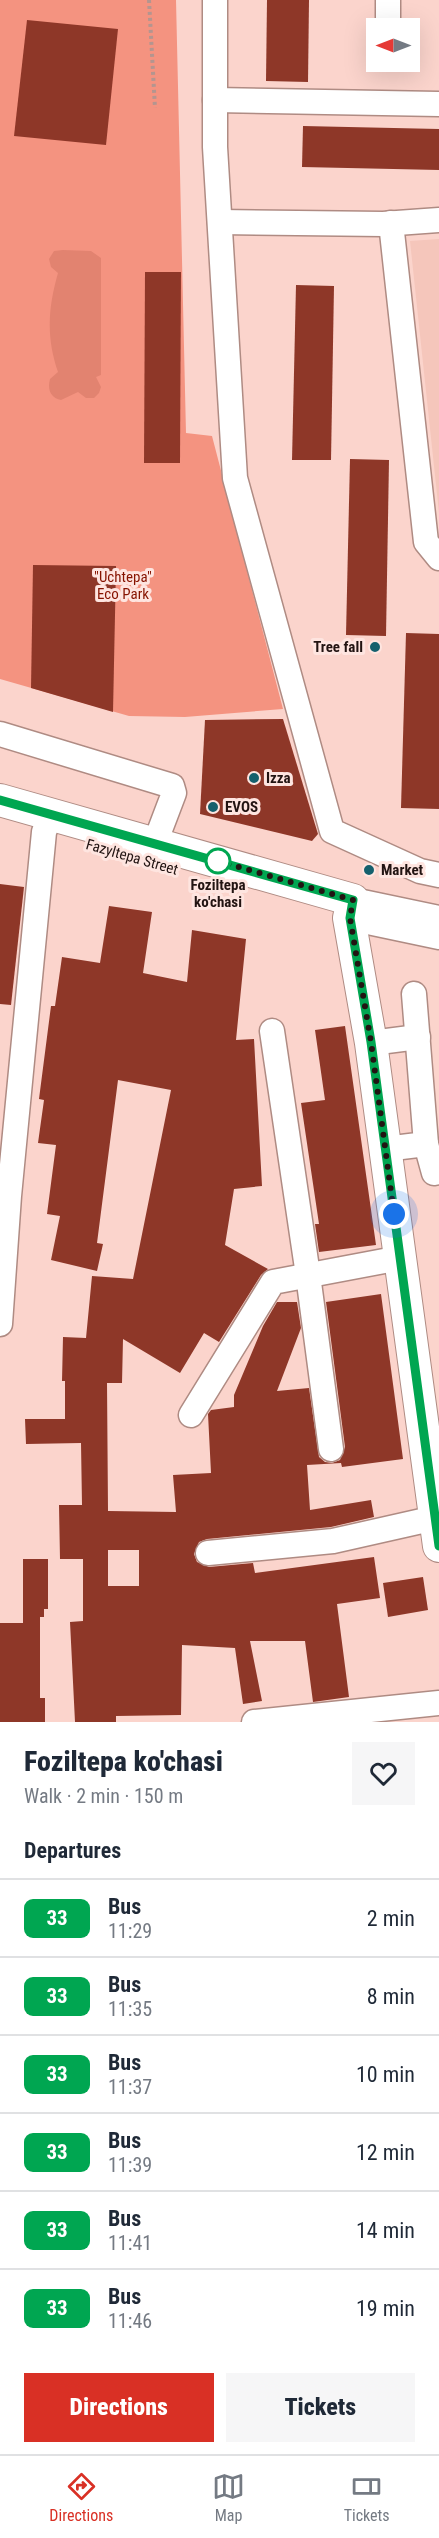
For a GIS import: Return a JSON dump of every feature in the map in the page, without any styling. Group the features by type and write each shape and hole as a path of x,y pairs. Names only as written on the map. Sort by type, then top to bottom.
{"main road":[{"name":"Fazyltepa Street","path":"0,800 48,823 351,909"},
{"name":"Fazyltepa Street","path":"0,820 48,823 155,843 351,909"},
{"path":"351,909 437,1532"}],"street":[{"path":"215,0 215,100 220,222 235,478 332,831 420,871 439,875"},
{"path":"388,0 388,18"},
{"path":"215,100 439,104"},
{"path":"220,222 391,224 439,220"},
{"path":"391,224 426,542 439,558"},
{"path":"0,734 172,786 174,793 155,843"},
{"path":"0,1324 10,1184 48,823"},
{"name":"Fazyltepa Street","path":"351,909 439,918"},
{"name":"Fazyltepa Street","path":"351,909 439,937"},
{"path":"414,994 426,1144 434,1173 439,1172"},
{"path":"272,1031 331,1449"},
{"path":"371,1042 418,1037"},
{"path":"385,1149 426,1144"},
{"path":"191,1415 273,1282 400,1257"},
{"path":"208,1553 437,1532"},
{"path":"254,1722 439,1703"}],"path":[{"path":"149,0 155,108"}],"shaded area":[{"path":"439,239 439,513 410,241"},
{"path":"54,251 91,251 101,258 101,375 96,377 101,387 94,398 86,398 78,392 61,400 52,395 50,390 50,379 58,372 50,335 50,310 58,273 51,267 49,259"}],"green space":[{"name":"\"Uchtepa\" Eco Park","path":"0,0 176,0 186,433 212,436 283,709 185,717 129,716 0,679"}],"building":[{"path":"267,0 309,0 308,82 266,81"},
{"path":"27,20 118,29 106,145 14,136"},
{"path":"303,126 439,129 439,170 302,167"},
{"path":"145,272 181,272 180,463 144,463"},
{"path":"296,285 334,286 331,460 292,460"},
{"path":"350,459 389,460 386,636 346,635"},
{"path":"33,565 116,566 113,712 31,688"},
{"path":"406,633 439,634 439,809 401,808"},
{"path":"283,719 318,834 312,841 200,814 205,720"},
{"path":"0,884 24,887 11,1005 0,1004"},
{"path":"109,906 152,912 143,973 187,982 192,930 246,939 236,1040 254,1039 262,1186 234,1189 225,1245 268,1269 261,1275 219,1342 204,1333 180,1373 123,1339 122,1383 107,1383 108,1511 176,1512 173,1475 211,1473 208,1414 211,1410 234,1407 234,1395 263,1326 277,1302 297,1302 301,1328 277,1391 309,1388 319,1457 325,1462 332,1463 340,1460 345,1447 326,1302 381,1294 403,1459 342,1467 341,1463 307,1465 310,1510 371,1500 374,1517 331,1527 207,1539 199,1542 194,1554 197,1562 209,1567 253,1563 255,1573 374,1557 380,1598 337,1604 349,1697 313,1702 305,1641 250,1641 262,1701 243,1704 235,1648 182,1645 181,1715 116,1716 116,1722 75,1722 70,1622 83,1621 83,1559 60,1559 59,1505 82,1505 81,1443 26,1444 25,1419 65,1419 65,1381 62,1381 63,1337 86,1338 92,1276 133,1279 171,1090 118,1080 97,1243 103,1244 97,1271 51,1260 60,1216 47,1214 56,1145 38,1143 44,1100 39,1099 51,1006 55,1006 62,957 100,963","holes":["108,1550 139,1550 139,1586 108,1586"]},
{"path":"345,1026 376,1245 319,1252 315,1224 319,1224 301,1103 325,1100 315,1030"},
{"path":"23,1559 48,1559 48,1609 44,1609 44,1617 40,1617 40,1698 45,1698 45,1722 0,1722 0,1623 23,1623"},
{"path":"423,1577 428,1610 388,1617 383,1583"}],"bus line":[{"name":"33","path":"0,800 353,900 350,918 371,1042 439,1546"}],"place":[{"name":"Tree fall","path":"375,647"},
{"name":"Izza","path":"254,778"},
{"name":"EVOS","path":"213,807"},
{"name":"Foziltepa ko'chasi","path":"218,861"},
{"name":"Market","path":"369,870"}],"route":[{"path":"218,861 353,900 350,918 371,1042 394,1214"}]}
